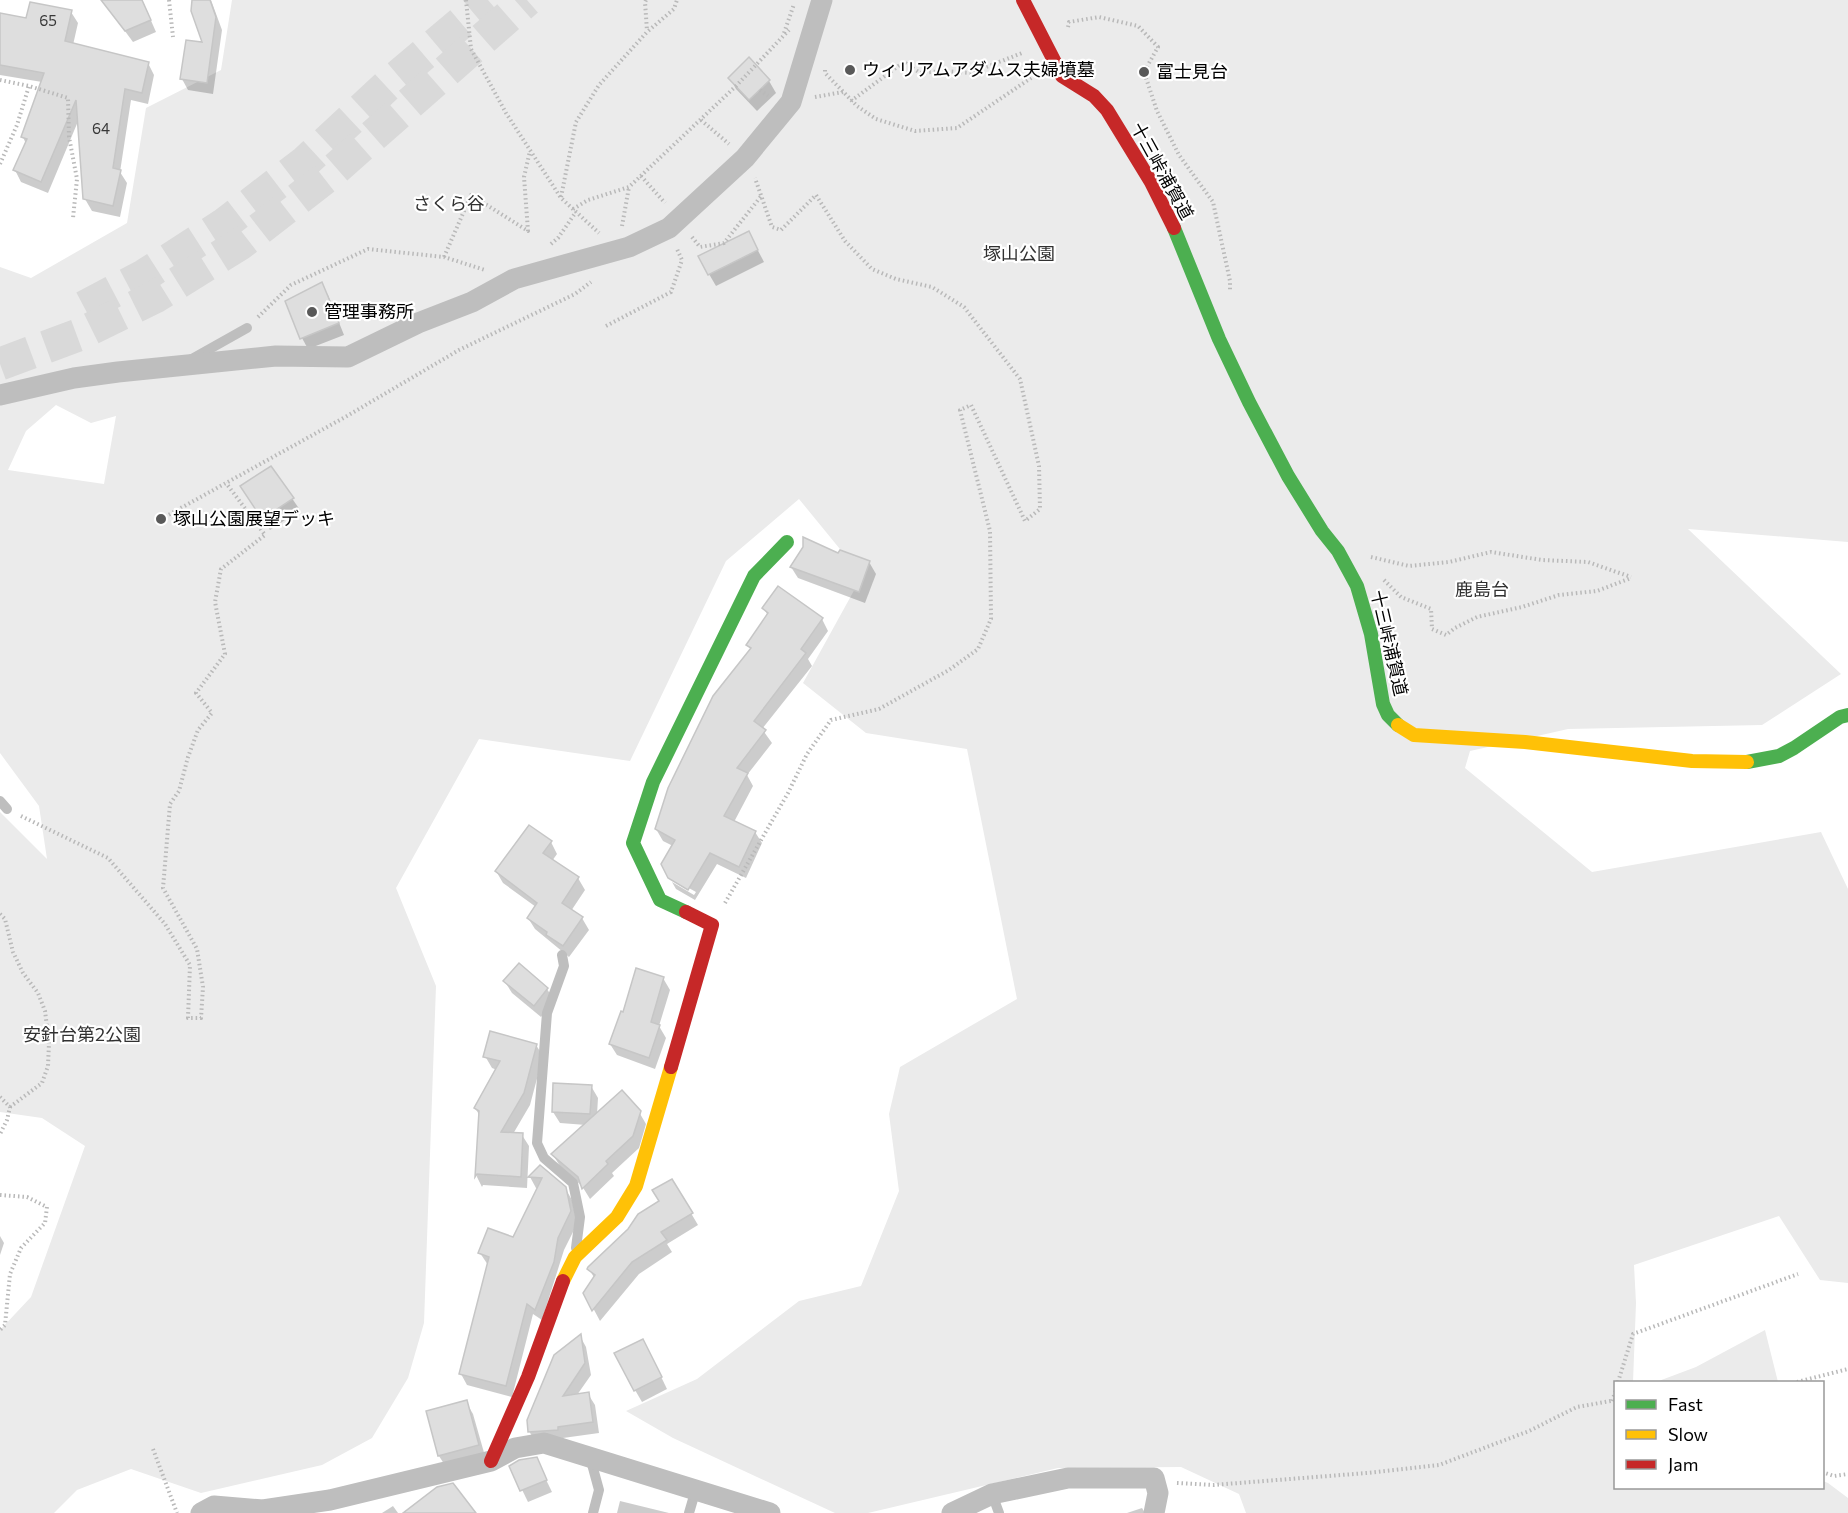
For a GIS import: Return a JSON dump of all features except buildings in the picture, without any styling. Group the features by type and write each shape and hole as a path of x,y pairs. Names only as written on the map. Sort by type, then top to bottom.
{"street":[{"path":"1023,0 1062,76"},
{"path":"0,395 74,378 276,356 348,357 418,323 472,302 514,279 615,249 629,247 673,224 745,158 791,102 820,2"},
{"name":"十三峠浦賀道","path":"1062,76 1094,96 1107,110 1167,212 1219,339 1250,402 1288,476 1322,531 1338,551 1357,586 1371,634 1383,704 1394,723 1414,735 1525,742 1692,761 1749,762 1779,756 1840,717 1848,715"},
{"path":"491,1461 528,1377 564,1278 575,1257 618,1217 636,1186 712,925 660,900 633,843 653,782 754,576 787,542"},
{"path":"201,1513 214,1506 263,1510 329,1507 491,1461 515,1448 544,1443 770,1513"},
{"path":"952,1513 996,1504 1068,1478 1154,1478 1158,1493 1154,1513"}],"lane":[{"path":"177,367 246,328"},
{"path":"562,955 564,966 547,1013 537,1143 544,1158 573,1184 580,1217 575,1257"},
{"path":"590,1457 599,1490 593,1513"},
{"path":"689,1513 696,1489"}],"path":[{"path":"169,0 173,37"},
{"path":"161,519 347,416 459,350 575,294 607,270 615,257 615,249 561,198 506,113 471,49 466,0"},
{"path":"646,0 647,32"},
{"path":"561,198 576,122 599,85 647,32 674,9 677,0"},
{"path":"784,34 796,0"},
{"path":"573,209 588,200 629,187 736,86 784,34 820,2"},
{"path":"1067,31 1069,22 1099,17 1138,26 1158,47 1144,72 1157,111 1179,155 1213,202 1230,282 1230,293"},
{"path":"851,101 904,62 920,73 943,71 971,73 1029,50"},
{"path":"824,61 825,73 851,101 876,119 915,131 957,128 1042,69 1062,76"},
{"path":"0,80 68,98 69,137 77,179 73,218"},
{"path":"0,164 17,125 29,86"},
{"path":"701,120 724,141"},
{"path":"444,257 471,195 528,231 524,177 530,150"},
{"path":"712,925 788,793 807,754 831,720 879,709 949,670 978,650 991,619 990,531 960,410 971,405 1025,521 1040,509 1039,466 1020,379 964,307 932,287 896,279 872,269 845,241 816,195 781,230 772,227 762,195 745,158"},
{"path":"640,176 664,202"},
{"path":"621,228 629,187"},
{"path":"673,224 700,247 724,243 762,195"},
{"path":"606,326 671,292 682,260 673,224"},
{"path":"246,328 291,285 368,249 444,257 514,279"},
{"path":"4,805 108,858 165,924 190,965 188,1018 201,1018 203,987 197,949 163,888 170,804 179,791 198,730 212,713 196,693 225,654 215,602 220,569 265,535 226,483"},
{"path":"1377,573 1401,597 1431,609 1432,629 1446,635 1477,617 1522,607 1559,595 1597,591 1631,578 1588,561 1542,560 1491,552 1449,561 1408,566 1380,558"},
{"path":"0,914 6,919 13,952 23,973 38,993 45,1011 49,1043 48,1066 42,1083 10,1107 0,1134"},
{"path":"0,1097 10,1107"},
{"path":"0,1195 27,1197 47,1207 45,1223 21,1248 10,1274 5,1325 0,1330"},
{"path":"1619,1381 1633,1334 1798,1274"},
{"path":"1804,1381 1848,1369"},
{"path":"1175,1488 1178,1482 1213,1485 1439,1465 1530,1431 1576,1407 1614,1401"},
{"path":"153,1449 177,1513"},
{"path":"1824,1473 1834,1476 1848,1474"}],"green space":[{"path":"232,0 1848,0 1848,542 1688,529 1841,674 1762,725 1568,729 1470,751 1465,768 1592,872 1821,832 1848,889 1848,1283 1820,1280 1779,1216 1634,1265 1636,1303 1633,1381 1614,1381 1614,1489 1824,1489 1824,1481 1848,1498 1848,1513 1246,1513 1239,1494 1181,1467 1058,1468 868,1513 835,1513 673,1438 626,1411 697,1379 799,1301 861,1286 899,1191 889,1114 900,1067 1017,999 967,749 866,733 803,683 862,576 799,499 726,561 630,761 479,739 396,888 436,986 424,1323 408,1378 372,1438 322,1465 201,1493 131,1469 77,1490 54,1513 0,1513 0,1330 31,1297 85,1146 42,1118 0,1112 0,812 47,859 39,806 0,753 0,267 31,278 127,223 146,108 221,70","holes":["56,405 91,423 116,416 104,484 8,470 26,431"]},
{"path":"1765,1330 1778,1381 1659,1381 1696,1367"}],"tunnel":[{"path":"84,307 145,275 223,225 305,162 391,82 488,0"},
{"path":"0,364 78,335 155,297 240,244 325,178 527,0"}],"traffic: fast":[{"path":"1174,228 1219,339 1249,402 1288,476 1322,531 1338,551 1357,586 1371,634 1383,704 1388,715 1398,725"},
{"path":"686,912 660,900 633,843 653,782 754,576 787,542"},
{"path":"1747,762 1779,756 1840,717 1848,715"}],"traffic: slow":[{"path":"1398,725 1414,735 1525,742 1692,761 1747,762"},
{"path":"563,1281 575,1257 617,1217 636,1186 671,1067"}],"traffic: jam":[{"path":"1023,0 1062,76 1094,96 1107,110 1151,182 1174,228"},
{"path":"671,1067 712,925 686,912"},
{"path":"491,1461 528,1377 563,1281"}],"place":[{"name":"ウィリアムアダムス夫婦墳墓","path":"850,70"},
{"name":"富士見台","path":"1144,72"},
{"name":"管理事務所","path":"312,312"},
{"name":"塚山公園展望デッキ","path":"161,519"}],"park label":[{"name":"さくら谷","path":"449,204"},
{"name":"塚山公園","path":"1019,254"},
{"name":"鹿島台","path":"1482,590"},
{"name":"安針台第2公園","path":"82,1035"}]}
